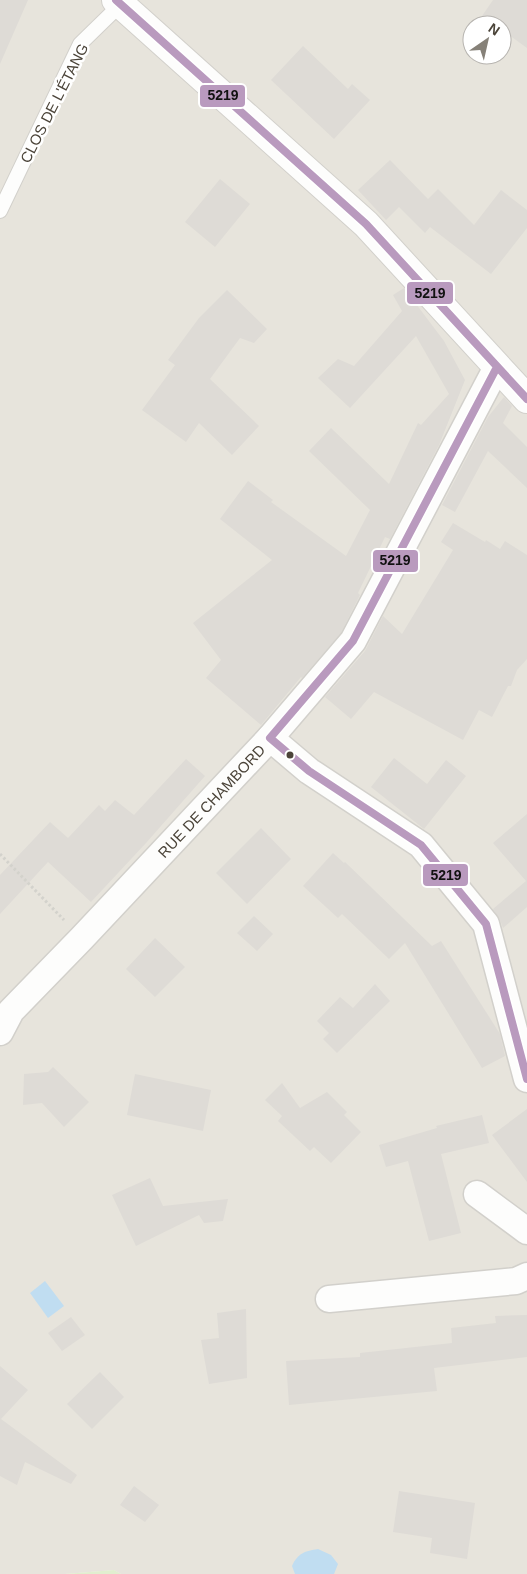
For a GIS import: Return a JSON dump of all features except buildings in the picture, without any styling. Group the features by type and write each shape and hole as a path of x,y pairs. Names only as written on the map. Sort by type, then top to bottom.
{"street":[{"path":"120,1 366,224 527,399"},
{"name":"RUE DE CHAMBORD","path":"0,1032 11,1011 270,738 353,641 497,368"},
{"path":"270,738 309,771 421,845 486,924 527,1079"},
{"path":"477,1194 527,1231"},
{"path":"330,1299 516,1281 527,1276"}],"lane":[{"name":"CLOS DE L'ÉTANG","path":"0,211 80,44 120,1"}],"path":[{"path":"0,854 82,938"}],"shaded area":[{"path":"0,0 527,0 527,1574 121,1574 114,1570 65,1574 0,1574"}],"green space":[{"path":"114,1570 121,1574 65,1574"}],"water":[{"path":"45,1281 64,1306 48,1318 30,1293"},
{"path":"318,1549 331,1555 338,1564 334,1574 295,1574 292,1566 299,1555"}],"transit line":[{"name":"5219","path":"116,0 366,224 527,399"},
{"name":"5219","path":"270,738 353,641 497,367"},
{"name":"5219","path":"270,738 309,771 421,845 486,924 527,1079"}]}
